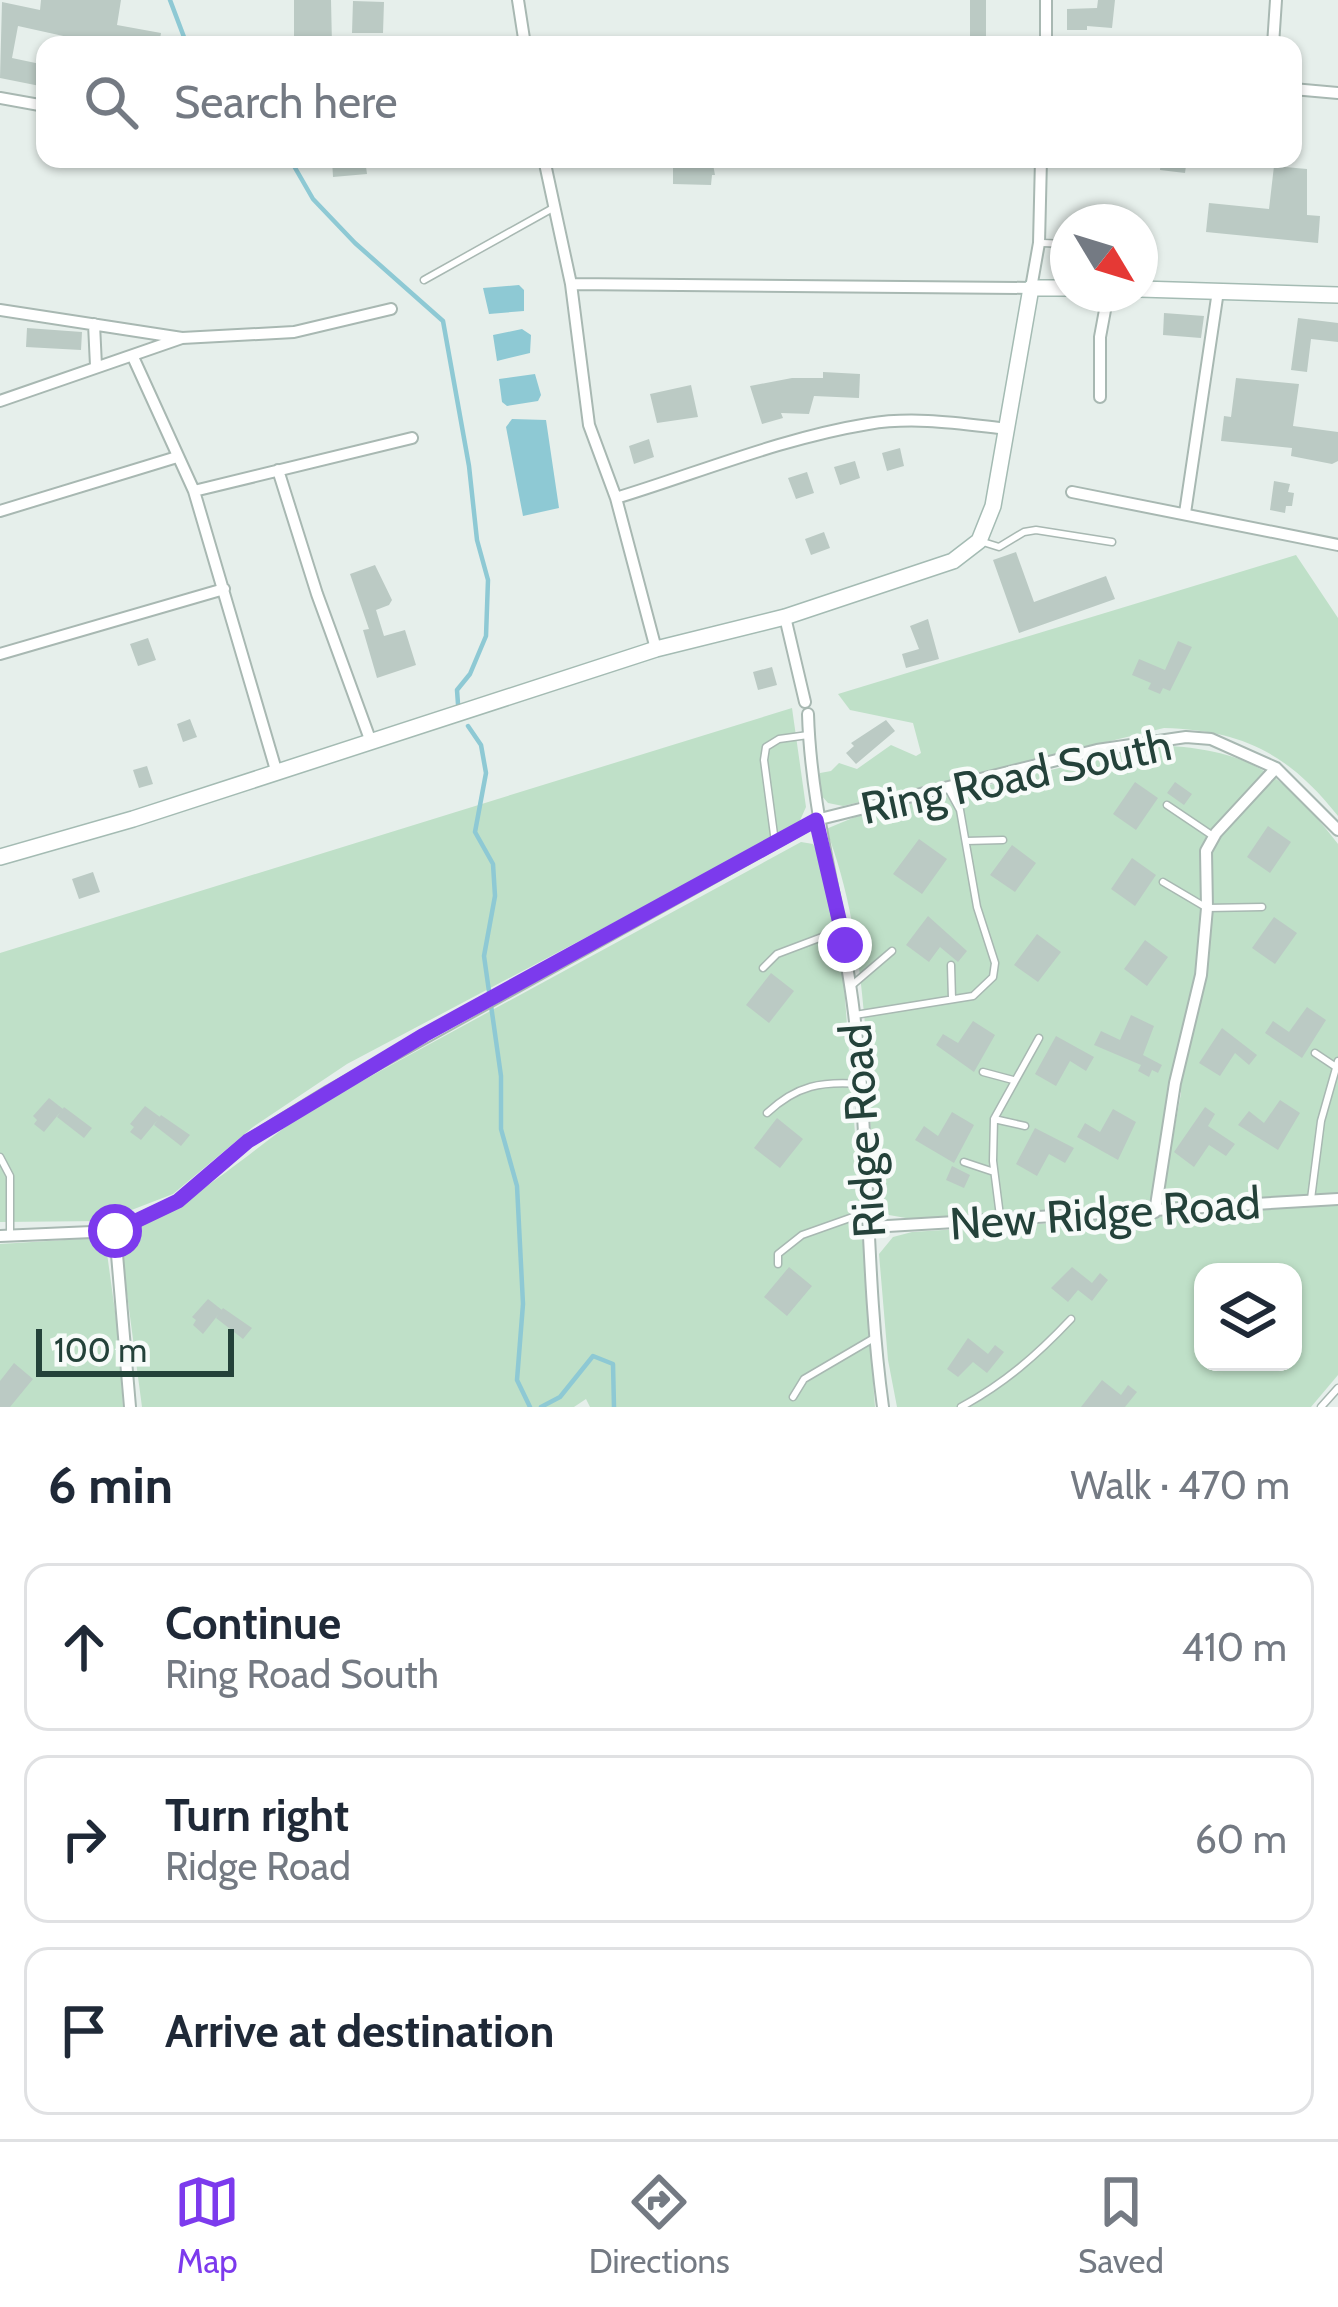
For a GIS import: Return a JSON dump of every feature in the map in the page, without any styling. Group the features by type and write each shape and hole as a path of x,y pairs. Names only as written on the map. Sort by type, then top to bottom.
{"street":[{"path":"518,0 524,36"},
{"path":"1046,0 1046,36"},
{"path":"1274,36 1276,0"},
{"path":"1302,90 1338,92"},
{"path":"0,98 36,104"},
{"path":"546,168 572,284 589,425 616,498 656,649"},
{"path":"0,857 133,819 656,649 785,617 953,561 979,541 993,506 1039,243 1041,168"},
{"path":"572,284 1050,288"},
{"path":"1158,289 1338,295"},
{"path":"1185,513 1218,291"},
{"path":"0,310 182,338 294,332 391,308"},
{"path":"1100,397 1105,312"},
{"path":"94,324 96,366"},
{"path":"0,400 182,338"},
{"path":"133,357 194,491 276,770"},
{"path":"616,498 798,440 868,424 924,420 1008,429"},
{"path":"194,491 412,438"},
{"path":"0,511 177,457"},
{"path":"278,470 316,594 370,742"},
{"path":"1072,492 1338,545"},
{"path":"0,654 224,589"},
{"name":"Ridge Road","path":"785,617 806,708 816,820 842,930 855,1016 874,1338 884,1407"},
{"name":"Ring Road South","path":"5,1236 115,1231 178,1201 248,1141 424,1035 816,820 1096,750 1186,737 1211,739 1276,768"},
{"path":"1155,1212 1175,1083 1201,975 1207,908 1205,859 1213,836 1276,768 1338,830"},
{"name":"New Ridge Road","path":"871,1227 1338,1198"},
{"path":"115,1231 130,1407"}],"lane":[{"path":"424,280 553,208"},
{"path":"1039,243 1050,243"},
{"path":"979,541 999,547 1036,530 1112,542"},
{"path":"775,842 766,747 779,739 808,735"},
{"path":"855,1016 973,996 993,977 995,963 977,907 960,810 948,788"},
{"path":"1167,805 1213,836"},
{"path":"966,841 1003,840"},
{"path":"1163,882 1207,908 1262,907"},
{"path":"763,968 777,954 842,930"},
{"path":"851,986 892,951"},
{"path":"951,965 952,999"},
{"path":"1001,1220 991,1133 1013,1080 1039,1038"},
{"path":"1311,1199 1321,1121 1337,1064 1316,1053"},
{"path":"983,1072 1013,1080"},
{"path":"767,1113 798,1089 825,1081 861,1084"},
{"path":"994,1119 1025,1126"},
{"path":"0,1157 10,1177 5,1236"},
{"path":"964,1162 994,1172"},
{"path":"778,1264 778,1254 802,1235 870,1210"},
{"path":"961,1407 1029,1363 1071,1319"},
{"path":"793,1397 804,1379 874,1338"},
{"path":"1321,1407 1338,1388"}],"green space":[{"path":"1296,555 1338,618 1338,816 1301,776 1262,750 1217,734 1164,728 843,806 828,803 820,794 820,773 839,763 857,769 891,745 916,756 921,753 913,723 850,710 838,694"},
{"path":"792,708 806,807 798,825 347,1064 253,1127 173,1194 103,1221 0,1222 0,953"},
{"path":"1155,745 1215,752 1260,769 1299,798 1338,844 1338,1194 1169,1204 1162,1197 1181,1093 1174,1083 1154,1194 1146,1205 917,1220 889,1215 874,1200 859,964 826,829 855,817"},
{"path":"801,842 813,844 821,860 841,943 875,1407 590,1407 586,1399 574,1407 142,1407 120,1241 124,1232 199,1191 314,1107"},
{"path":"1338,1205 1338,1375 1311,1407 897,1407 879,1254 893,1237 912,1232"},
{"path":"97,1238 106,1246 123,1407 0,1407 0,1244"}],"water":[{"path":"519,285 524,290 524,311 489,314 483,288"},
{"path":"522,329 531,335 530,353 497,361 493,335"},
{"path":"535,374 541,395 538,401 507,406 502,402 499,379"},
{"path":"512,419 546,420 559,508 523,516 506,427"}],"building":[{"path":"41,0 121,0 117,25 160,36 63,36 18,26 12,58 36,63 36,85 0,78 2,2 40,10"},
{"path":"294,0 331,0 332,36 294,36"},
{"path":"970,0 986,0 986,36 970,36"},
{"path":"1098,0 1115,0 1112,28 1067,30 1067,9 1097,8"},
{"path":"353,1 384,2 383,33 352,33"},
{"path":"332,168 366,168 367,174 333,177"},
{"path":"673,168 714,168 711,185 673,184"},
{"path":"1274,168 1307,169 1307,215 1320,216 1318,243 1206,232 1209,203 1269,209"},
{"path":"1164,313 1204,316 1201,338 1163,335"},
{"path":"1298,318 1338,323 1338,342 1311,339 1307,372 1291,370"},
{"path":"27,328 82,332 81,350 26,347"},
{"path":"823,372 860,374 859,398 814,396 809,414 781,413 783,418 762,424 750,386 823,378"},
{"path":"1236,378 1299,384 1293,426 1338,432 1338,461 1332,464 1291,456 1292,448 1221,441 1224,416 1231,417"},
{"path":"691,385 698,417 657,423 650,394"},
{"path":"649,439 654,457 634,464 629,446"},
{"path":"900,448 904,466 887,471 882,453"},
{"path":"855,461 860,478 840,485 834,467"},
{"path":"807,472 814,493 796,499 788,478"},
{"path":"1274,481 1290,484 1288,492 1294,493 1285,513 1270,510"},
{"path":"824,532 830,548 811,555 805,539"},
{"path":"1016,552 1034,602 1106,576 1115,599 1019,633 993,560"},
{"path":"375,565 392,600 376,610 384,636 405,630 416,665 377,678 363,630 369,629 350,574"},
{"path":"928,619 939,659 906,668 902,654 919,649 910,626"},
{"path":"148,638 156,660 138,666 130,644"},
{"path":"1178,641 1192,647 1170,691 1163,688 1160,694 1148,689 1151,683 1132,675 1139,659 1165,670"},
{"path":"772,667 777,685 758,690 753,672"},
{"path":"190,719 197,737 183,742 177,724"},
{"path":"886,720 895,731 856,764 846,753 854,746 851,743"},
{"path":"147,766 153,784 139,788 133,770"},
{"path":"1135,782 1158,798 1136,830 1113,814"},
{"path":"1175,782 1192,794 1184,805 1167,793"},
{"path":"1268,826 1291,842 1270,873 1247,857"},
{"path":"919,839 947,859 922,894 893,874"},
{"path":"1012,845 1036,863 1015,892 990,875"},
{"path":"1132,858 1156,875 1135,906 1111,889"},
{"path":"93,872 100,892 79,899 72,879"},
{"path":"928,916 967,951 958,962 940,947 929,962 906,945"},
{"path":"1274,917 1297,933 1275,964 1252,948"},
{"path":"1037,934 1061,952 1038,982 1014,965"},
{"path":"1145,940 1168,957 1147,986 1124,969"},
{"path":"771,973 794,991 769,1023 746,1005"},
{"path":"1307,1007 1326,1020 1302,1058 1265,1033 1273,1021 1289,1032"},
{"path":"1131,1015 1154,1026 1143,1055 1162,1065 1149,1077 1138,1071 1141,1065 1094,1045 1101,1031 1120,1040"},
{"path":"973,1021 995,1035 974,1072 936,1045 943,1034 958,1043"},
{"path":"1222,1028 1257,1055 1249,1065 1235,1053 1220,1076 1199,1063"},
{"path":"1056,1036 1094,1057 1086,1071 1070,1061 1056,1086 1035,1074"},
{"path":"49,1098 63,1109 44,1132 34,1124 33,1116"},
{"path":"1280,1100 1300,1113 1278,1150 1238,1125 1249,1111 1264,1123"},
{"path":"145,1106 160,1117 141,1140 130,1132 134,1127 130,1124"},
{"path":"64,1107 92,1128 84,1138 57,1117"},
{"path":"1205,1107 1215,1114 1208,1126 1235,1144 1226,1156 1209,1145 1194,1167 1174,1152"},
{"path":"1113,1109 1136,1122 1118,1160 1077,1137 1085,1123 1100,1132"},
{"path":"952,1112 974,1125 954,1163 915,1140 924,1126 938,1136"},
{"path":"161,1115 190,1135 181,1146 154,1125"},
{"path":"777,1118 803,1139 780,1168 754,1148"},
{"path":"1035,1128 1074,1148 1065,1163 1049,1154 1037,1176 1016,1164"},
{"path":"952,1166 970,1175 964,1188 946,1180"},
{"path":"789,1267 812,1286 787,1316 764,1297"},
{"path":"1072,1267 1092,1283 1100,1273 1108,1280 1092,1301 1078,1290 1068,1302 1051,1288"},
{"path":"208,1299 222,1310 203,1334 192,1317"},
{"path":"223,1308 252,1328 243,1339 216,1318"},
{"path":"968,1338 988,1354 995,1345 1004,1352 987,1373 973,1362 958,1377 947,1369"},
{"path":"14,1363 33,1379 10,1407 0,1407 0,1381"},
{"path":"1102,1380 1121,1395 1128,1385 1137,1392 1125,1407 1081,1407"}],"waterway":[{"path":"170,0 184,36"},
{"path":"295,168 313,199 355,243 443,321 477,540 488,580 486,636 470,674 457,690 458,704"},
{"path":"468,726 481,745 486,773 475,832 493,864 495,896 484,956 501,1076 501,1129 517,1186 523,1304 517,1380 530,1407"},
{"path":"541,1407 560,1397 593,1356 613,1364 614,1407"}],"route":[{"path":"115,1231 178,1201 248,1141 424,1035 816,820 845,945"}]}
